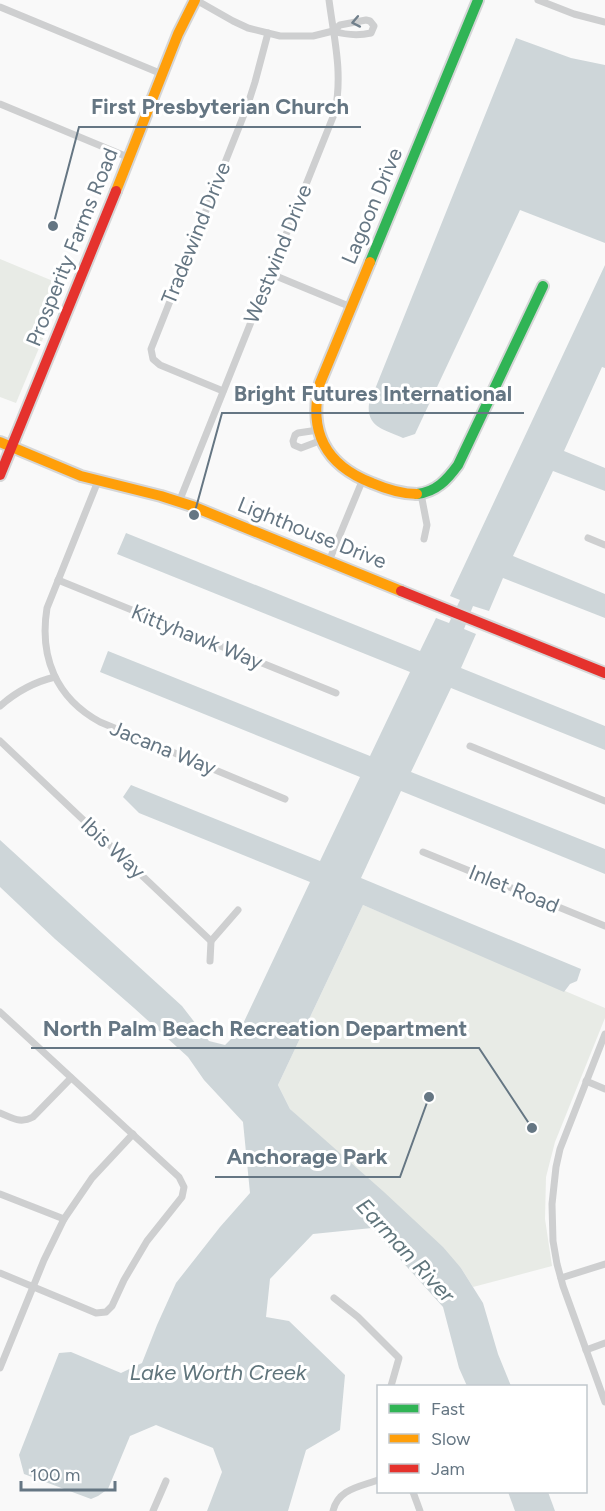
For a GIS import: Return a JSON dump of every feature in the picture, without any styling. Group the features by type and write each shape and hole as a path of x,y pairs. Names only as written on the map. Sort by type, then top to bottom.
{"street":[{"path":"195,0 248,28 268,33 296,37 313,36 333,31 340,25 366,20 374,26 371,33 366,34 346,35 333,31"},
{"name":"Prosperity Farms Road","path":"0,476 178,34 195,0"},
{"name":"Westwind Drive","path":"179,502 335,112 339,71 329,0"},
{"name":"Lagoon Drive","path":"421,494 394,492 352,474 336,461 320,435 316,409 319,388 351,307 478,0"},
{"path":"538,0 574,14 605,22"},
{"path":"0,7 162,74"},
{"name":"Tradewind Drive","path":"223,391 160,365 153,358 151,349 247,107 268,33"},
{"path":"0,104 130,158"},
{"path":"271,274 351,307"},
{"path":"424,539 427,525 421,494 441,485 458,465 543,286"},
{"name":"Lighthouse Drive","path":"0,442 59,468 98,481 179,502 605,673"},
{"path":"329,561 363,479"},
{"path":"0,705 20,691 55,677 46,653 44,635 47,608 98,481"},
{"path":"588,538 605,545"},
{"name":"Kittyhawk Way","path":"58,580 336,693"},
{"name":"Jacana Way","path":"55,677 73,703 100,722 285,799"},
{"name":"Ibis Way","path":"0,741 211,941"},
{"path":"470,746 605,801"},
{"name":"Inlet Road","path":"423,852 605,926"},
{"path":"210,961 211,941 238,910"},
{"path":"0,1012 179,1177 184,1187 182,1197 160,1223 135,1260 110,1309 102,1313 96,1313 0,1273"},
{"path":"605,1034 560,1149 553,1185 552,1222 553,1241 561,1278 605,1402"},
{"path":"0,1113 17,1120 33,1117 71,1078"},
{"path":"586,1081 605,1089"},
{"path":"0,1368 44,1260 64,1219 93,1178 133,1134"},
{"path":"0,1194 64,1219"},
{"path":"561,1278 605,1264"},
{"path":"334,1298 399,1358 391,1385"},
{"path":"586,1350 605,1343"},
{"path":"333,1511 340,1495 377,1480"},
{"path":"153,1511 166,1481"},
{"path":"413,1493 420,1511"}],"shaded area":[{"path":"0,259 65,286 16,403 0,397"},
{"path":"363,905 605,1008 605,1018 555,1142 546,1177 545,1219 552,1266 473,1287 461,1268 290,1109 278,1085"}],"water":[{"path":"516,38 571,58 605,65 605,243 520,210 415,434 403,438 374,423 369,412 369,404"},
{"name":"Lake Worth Creek","path":"605,265 605,368 602,367 564,451 605,468 605,491 553,471 513,556 605,594 605,618 503,578 489,611 473,606 464,629 476,634 461,668 605,726 605,750 451,688 411,772 605,849 605,874 401,791 361,878 581,969 577,981 570,984 564,992 363,905 278,1085 290,1109 384,1192 443,1247 461,1268 483,1303 498,1354 511,1385 467,1385 459,1368 443,1307 372,1228 313,1234 270,1279 266,1317 289,1321 345,1375 340,1430 306,1450 288,1511 207,1511 222,1472 213,1448 156,1425 130,1436 108,1489 91,1499 24,1474 19,1455 59,1353 71,1352 121,1373 142,1363 176,1283 250,1193 243,1122 204,1080 188,1057 0,887 0,840 182,1006 209,1041 225,1045 241,1028 310,882 139,813 123,797 131,785 320,861 360,777 100,672 108,651 370,756 410,672 117,554 126,533 420,651 436,618 449,623 460,600 450,596"},
{"path":"508,1493 548,1493 555,1511 515,1511"}],"traffic: fast":[{"path":"370,262 478,0"},
{"path":"417,494 430,491 440,484 458,465 543,286"}],"traffic: slow":[{"path":"116,191 178,34 195,0"},
{"path":"370,262 320,383 316,416 319,431 324,444 342,467 356,476 388,489 417,494"},
{"path":"0,442 81,476 192,506 401,591"}],"traffic: jam":[{"path":"0,475 116,191"},
{"path":"401,591 605,673"}],"place":[{"name":"First Presbyterian Church","path":"53,226"},
{"name":"Bright Futures International","path":"194,515"},
{"name":"Anchorage Park","path":"429,1097"},
{"name":"North Palm Beach Recreation Department","path":"532,1128"}],"water label":[{"name":"Earman River","path":"406,1250"}]}
